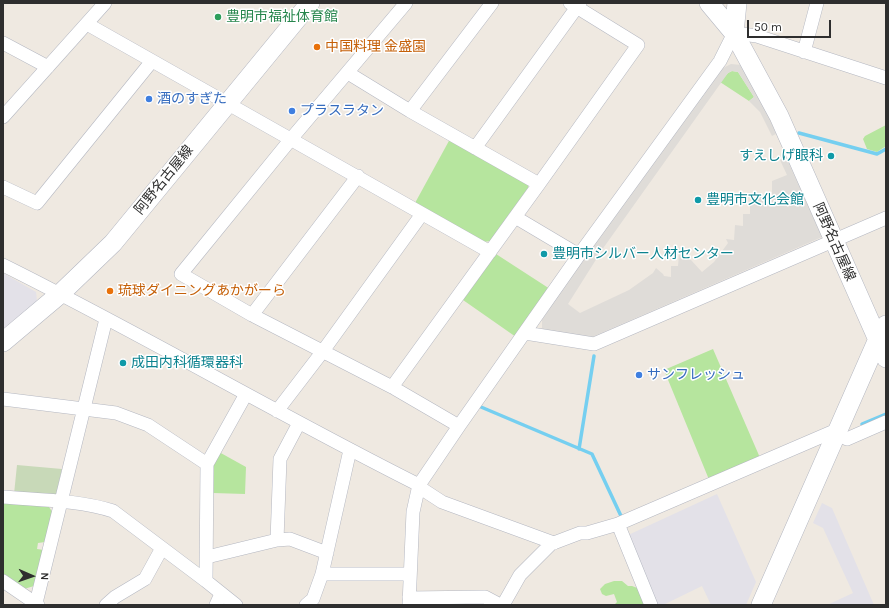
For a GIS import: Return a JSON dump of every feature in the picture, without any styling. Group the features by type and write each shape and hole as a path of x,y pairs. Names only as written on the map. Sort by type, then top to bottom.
{"main road":[{"name":"阿野名古屋線","path":"3,342 60,294 113,243 310,3"},
{"name":"阿野名古屋線","path":"709,3 734,33 780,116 834,241 882,332 886,358"},
{"path":"734,33 737,3"},
{"path":"761,605 882,332"}],"street":[{"path":"3,117 105,3"},
{"path":"406,3 291,139 181,274 252,314 392,387 459,426"},
{"path":"410,111 492,3"},
{"path":"804,52 817,3"},
{"path":"392,387 638,45 576,4 475,148"},
{"path":"87,24 490,252"},
{"path":"886,78 757,36 734,33 720,61 580,254 459,426 419,486 413,512 409,602 484,596 502,605 520,575 554,542 580,533 587,533 618,524 838,432 847,439 886,422"},
{"path":"3,43 48,67"},
{"path":"3,187 37,203 152,61"},
{"path":"348,73 410,111 539,184"},
{"path":"252,314 358,176"},
{"path":"277,411 323,352 422,214"},
{"path":"515,217 580,254"},
{"path":"525,333 594,344 886,218"},
{"path":"3,265 419,486 442,502 554,542"},
{"path":"3,581 36,604 106,319"},
{"path":"206,581 207,464 246,394"},
{"path":"3,399 116,413 148,425 207,464"},
{"path":"277,540 280,459 299,423"},
{"path":"306,605 313,599 322,574 350,450"},
{"path":"3,497 60,502 113,511 206,581 219,599 236,605"},
{"path":"618,524 651,605"},
{"path":"207,556 277,540 290,539 327,553"},
{"path":"106,605 115,597 145,579 162,548"},
{"path":"322,574 410,574"}],"shaded area":[{"path":"731,64 741,65 763,102 776,134 772,136 760,112 749,101 754,97 738,72 732,71 728,73 604,247 568,304 580,313 629,290 653,273 656,268 664,276 671,277 671,266 678,266 679,255 683,255 691,260 702,272 714,262 728,243 726,239 734,240 735,225 743,226 743,214 750,214 750,203 757,203 758,196 772,196 772,181 787,175 780,160 786,157 822,237 592,337 547,333 542,328 542,320 566,282 721,69"},
{"path":"3,273 36,292 37,301 3,329"},
{"path":"717,494 756,582 746,605 711,605 702,586 663,605 656,605 626,536"},
{"path":"822,503 832,508 874,605 827,605 853,593 823,528 813,523"}],"green space":[{"path":"732,71 738,72 754,97 749,101 720,82 728,73"},
{"path":"886,125 886,146 877,152 867,149 863,139 865,136"},
{"path":"450,139 528,182 528,188 490,241 484,242 415,203"},
{"path":"496,254 550,289 516,337 463,300"},
{"path":"713,349 761,460 710,482 664,370"},
{"path":"219,452 246,467 245,494 213,493 212,465"},
{"path":"17,465 62,469 56,495 14,494"},
{"path":"3,502 49,507 53,513 45,542 38,543 37,549 44,550 34,586 24,589 3,575"},
{"path":"614,581 622,581 628,586 640,589 645,605 614,605 617,602 614,594 606,596 602,594 600,589 605,584"}],"waterway":[{"path":"799,133 877,154 886,149"},
{"path":"579,449 594,356"},
{"path":"481,407 592,454 621,516"},
{"path":"862,424 886,414"}],"place":[{"name":"豊明市福祉体育館","path":"218,17"},
{"name":"中国料理 金盛園","path":"317,47"},
{"name":"酒のすぎた","path":"149,99"},
{"name":"プラスラタン","path":"292,111"},
{"name":"すえしげ眼科","path":"831,156"},
{"name":"豊明市文化会館","path":"698,200"},
{"name":"豊明市シルバー人材センター","path":"544,254"},
{"name":"琉球ダイニングあかがーら","path":"110,291"},
{"name":"成田内科循環器科","path":"123,363"},
{"name":"サンフレッシュ","path":"639,375"}]}
